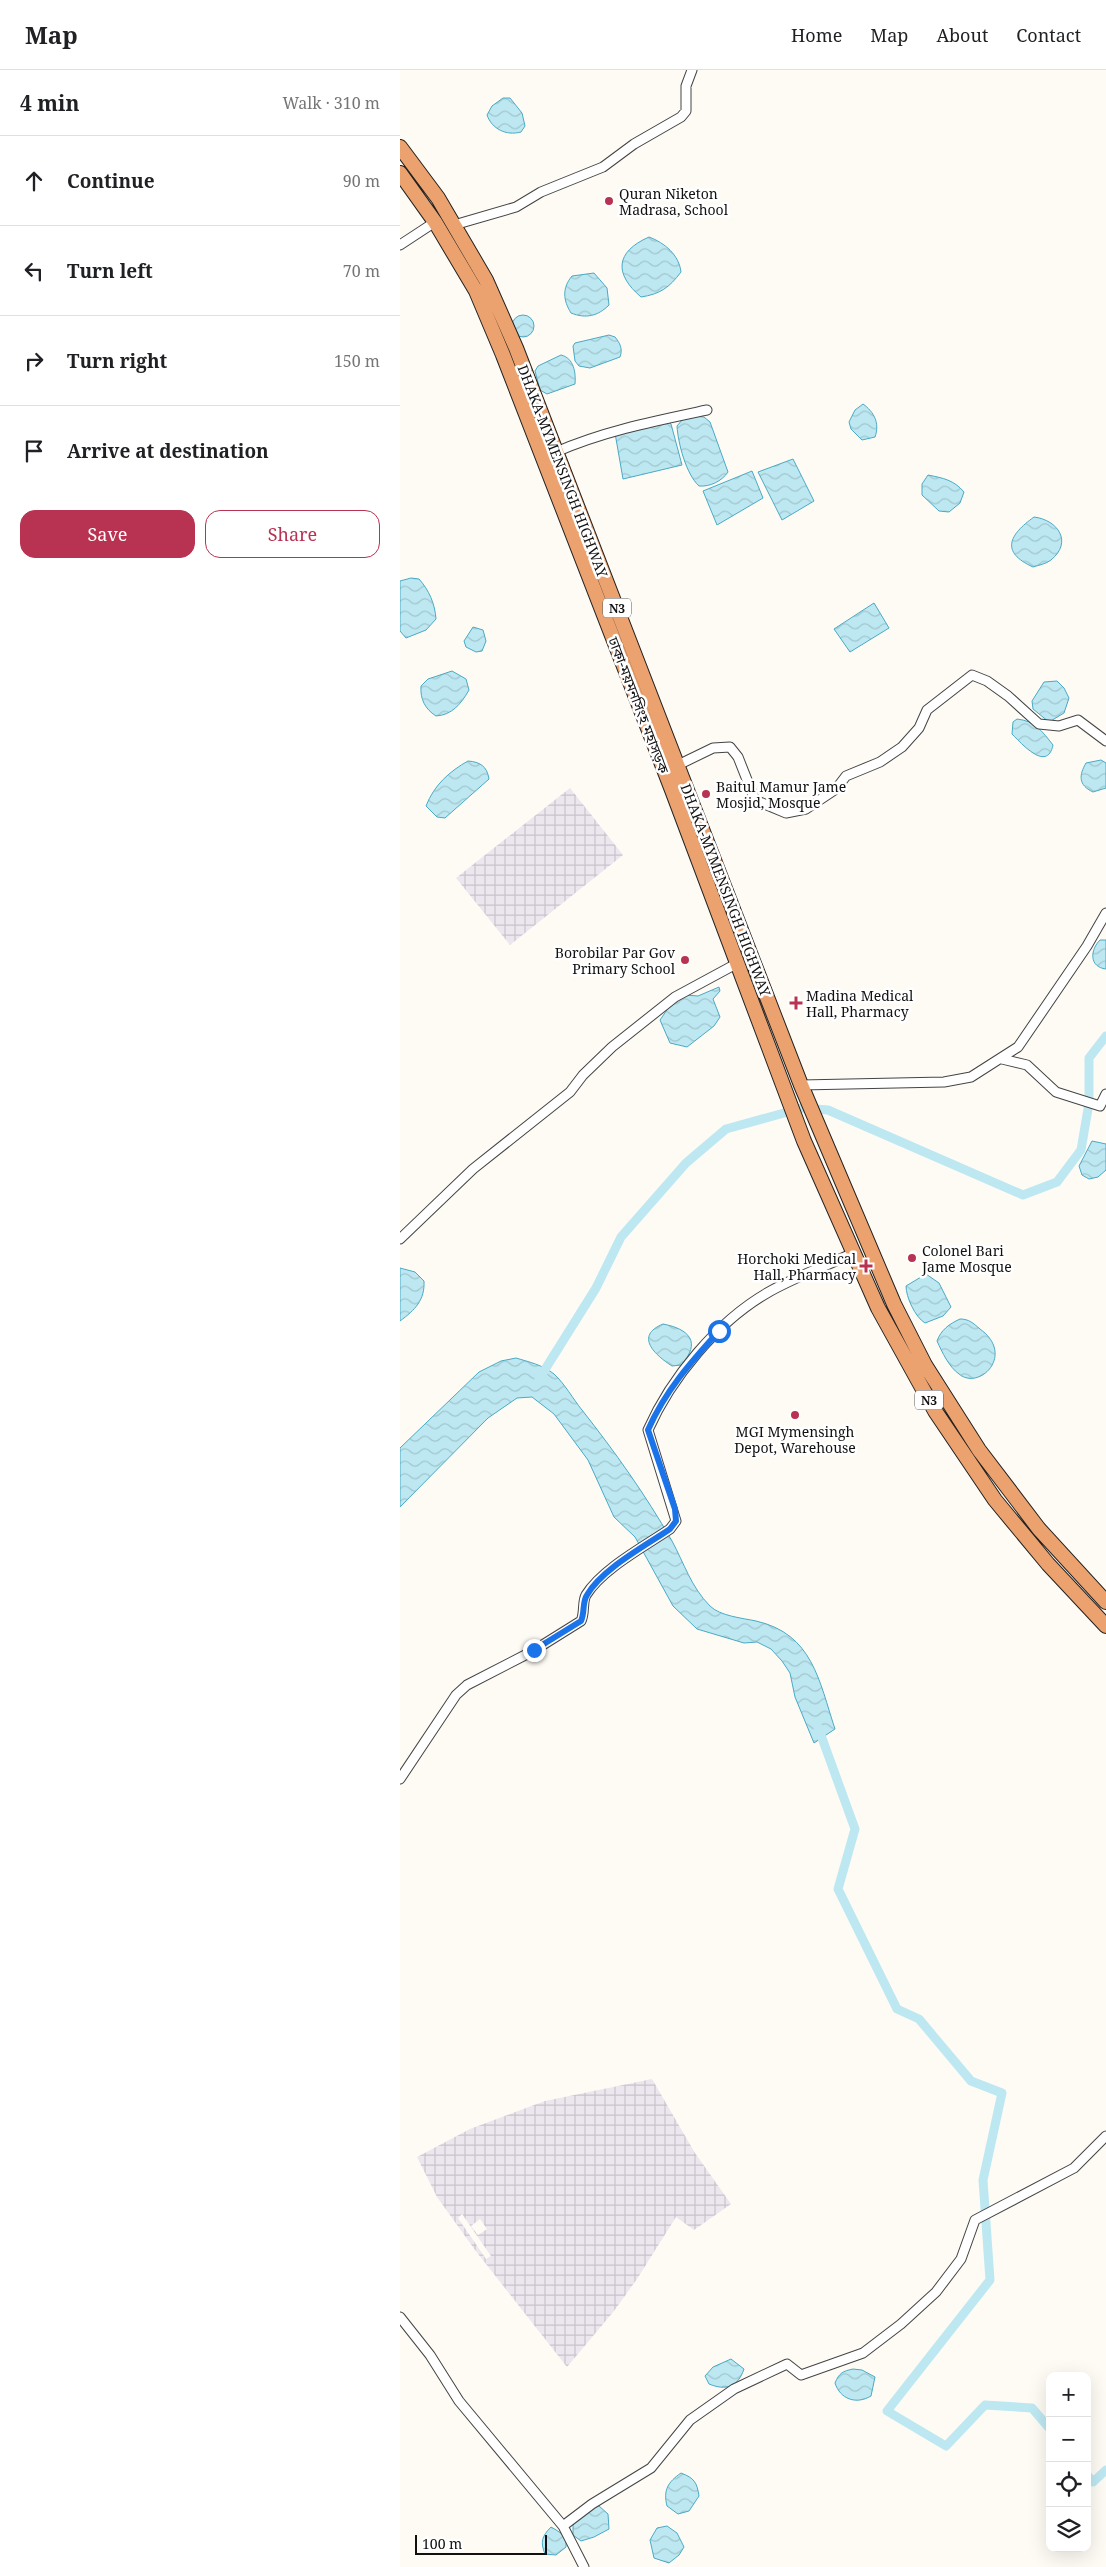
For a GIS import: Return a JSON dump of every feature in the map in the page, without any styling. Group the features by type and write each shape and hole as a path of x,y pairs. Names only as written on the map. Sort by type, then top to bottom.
{"highway":[{"name":"DHAKA-MYMENSINGH HIGHWAY","path":"400,147 438,198 486,280 516,348 801,1085 894,1304 925,1365 979,1450 1039,1529 1106,1602"},
{"name":"ঢাকা-ময়মনসিংহ মহাসড়ক","path":"400,173 435,222 476,291 503,355 669,781 736,964 760,1019 782,1085 853,1254"},
{"name":"N3","path":"853,1254 878,1308 935,1411 990,1492 1048,1564 1106,1626"}],"street":[{"path":"454,225 516,207 541,192 603,167 634,144 681,117 686,111 686,86 692,70"},
{"path":"400,245 435,222"},
{"path":"556,452 592,437 643,423 707,410"},
{"path":"678,764 713,748 730,748 738,757 754,800 786,813 806,810 836,789 846,776 880,762 902,746 918,728 927,710 972,674 987,681 1008,696 1039,724 1059,726 1078,720 1106,741"},
{"path":"801,1085 944,1082 971,1077 1002,1059 1018,1047 1087,946 1106,913"},
{"path":"400,1239 473,1169 570,1092 583,1075 612,1047 675,997 736,964"},
{"path":"1002,1059 1027,1065 1056,1092 1078,1100 1100,1106 1106,1094"},
{"path":"400,1780 456,1695 467,1685 534,1650 581,1621 585,1613 585,1597 593,1586 670,1529 676,1521 675,1509 648,1430 660,1404 692,1361 740,1311 766,1294 853,1254"},
{"path":"563,2526 592,2504 650,2468 690,2420 734,2389 787,2364 801,2375 863,2353 901,2324 936,2292 961,2259 975,2220 1074,2168 1106,2136"},
{"path":"400,2318 430,2355 459,2401 563,2526 584,2567"}],"shaded area":[{"path":"570,788 623,855 510,945 456,878"},
{"path":"652,2079 695,2153 731,2204 694,2230 676,2217 637,2279 614,2311 567,2367 475,2250 437,2197 417,2157 470,2129 545,2101","holes":["462,2214 491,2256 486,2259 458,2218","480,2219 487,2229 478,2235 471,2226"]}],"water":[{"path":"503,98 510,98 522,113 525,126 521,132 505,132 496,128 489,120 487,115 492,106"},
{"path":"649,237 670,250 680,266 681,272 664,289 641,297 626,280 622,264 624,257 630,249"},
{"path":"594,273 607,288 609,305 601,312 592,315 582,316 571,313 565,299 566,285 572,276"},
{"path":"523,315 533,322 534,326 527,336 523,337 513,330 512,326 519,316"},
{"path":"609,335 615,337 620,344 620,357 590,368 579,366 575,361 573,346 575,343"},
{"path":"561,355 569,359 571,363 575,375 575,384 547,394 540,390 535,371 538,366"},
{"path":"863,404 873,414 877,427 875,437 862,440 851,429 849,422 855,410"},
{"path":"693,416 704,417 710,422 728,472 719,481 707,486 699,486 694,481 679,441 677,426 682,420"},
{"path":"668,422 671,424 682,465 623,479 615,433"},
{"path":"793,459 814,501 782,520 758,472"},
{"path":"752,471 763,498 717,525 703,491"},
{"path":"928,475 952,482 964,492 960,503 949,512 939,511 922,495 922,484"},
{"path":"1034,517 1050,522 1056,527 1062,539 1058,553 1051,560 1033,567 1016,555 1012,549 1012,543 1019,530"},
{"path":"411,578 419,579 426,588 433,603 436,619 426,630 406,638 400,631 400,581"},
{"path":"874,603 889,628 850,652 834,629"},
{"path":"473,627 483,630 486,641 482,651 476,652 466,647 464,641"},
{"path":"452,671 466,679 469,690 456,708 436,716 424,703 421,695 421,686 428,679"},
{"path":"1057,681 1064,688 1069,698 1064,713 1049,722 1033,709 1032,701 1044,682"},
{"path":"1017,719 1029,722 1042,731 1053,745 1050,753 1040,756 1034,753 1027,749 1012,734 1013,722"},
{"path":"1101,760 1106,763 1106,788 1093,792 1082,783 1082,772 1086,763"},
{"path":"468,761 476,762 485,768 489,779 445,818 437,817 426,806 429,798 443,779"},
{"path":"1100,940 1106,940 1106,969 1096,965 1093,958 1094,948"},
{"path":"719,987 720,991 713,999 720,1017 714,1026 687,1047 670,1043 660,1020 671,1004 686,995 698,996"},
{"path":"1092,1141 1106,1144 1106,1170 1098,1177 1089,1179 1082,1175 1079,1166"},
{"path":"400,1268 415,1272 424,1281 424,1288 418,1304 400,1321"},
{"path":"926,1274 939,1283 951,1307 943,1316 925,1323 912,1306 906,1286"},
{"path":"960,1319 973,1323 980,1329 990,1339 995,1349 994,1359 990,1368 976,1378 967,1378 955,1371 946,1359 937,1341 946,1328"},
{"path":"663,1324 680,1329 690,1338 691,1350 681,1365 672,1366 659,1356 650,1345 650,1334 654,1329"},
{"path":"516,1358 545,1368 562,1382 640,1490 672,1541 703,1599 719,1612 775,1627 802,1648 818,1677 835,1729 814,1743 795,1697 790,1673 771,1649 757,1642 744,1643 697,1629 673,1606 635,1537 614,1517 588,1460 554,1414 532,1397 517,1398 488,1418 400,1507 400,1448 479,1372 501,1361"},
{"path":"731,2359 744,2369 735,2384 721,2387 709,2384 705,2376 713,2367"},
{"path":"853,2369 862,2370 875,2377 871,2396 860,2400 849,2399 837,2389 835,2383 838,2377 844,2372"},
{"path":"681,2473 694,2481 699,2496 689,2511 678,2514 667,2506 666,2491 670,2483"},
{"path":"599,2506 608,2514 609,2529 581,2541 573,2535 573,2525 586,2511"},
{"path":"667,2526 677,2533 684,2547 679,2555 669,2563 654,2558 650,2540 657,2528"},
{"path":"551,2527 562,2535 566,2543 566,2547 556,2555 545,2554 542,2543 544,2536"}],"waterway":[{"path":"539,1379 596,1288 621,1237 686,1163 726,1129 802,1108 828,1110 1023,1195 1057,1182 1081,1150 1089,1103 1089,1058 1106,1036"},
{"path":"818,1727 855,1829 838,1889 897,2009 919,2019 971,2081 1002,2093 983,2180 990,2280 887,2411 946,2446 985,2405 1032,2408 1046,2424"},
{"path":"1091,2480 1093,2482 1106,2470"}],"place":[{"name":"Quran Niketon Madrasa, School","path":"609,201"},
{"name":"Baitul Mamur Jame Mosjid, Mosque","path":"706,794"},
{"name":"Borobilar Par Gov Primary School","path":"685,960"},
{"name":"Madina Medical Hall, Pharmacy","path":"796,1003"},
{"name":"Colonel Bari Jame Mosque","path":"912,1258"},
{"name":"Horchoki Medical Hall, Pharmacy","path":"866,1266"},
{"name":"MGI Mymensingh Depot, Warehouse","path":"795,1415"}],"route":[{"path":"534,1650 581,1621 585,1613 585,1597 593,1586 606,1574 670,1529 676,1521 675,1509 648,1430 660,1404 676,1379 719,1331"}]}
